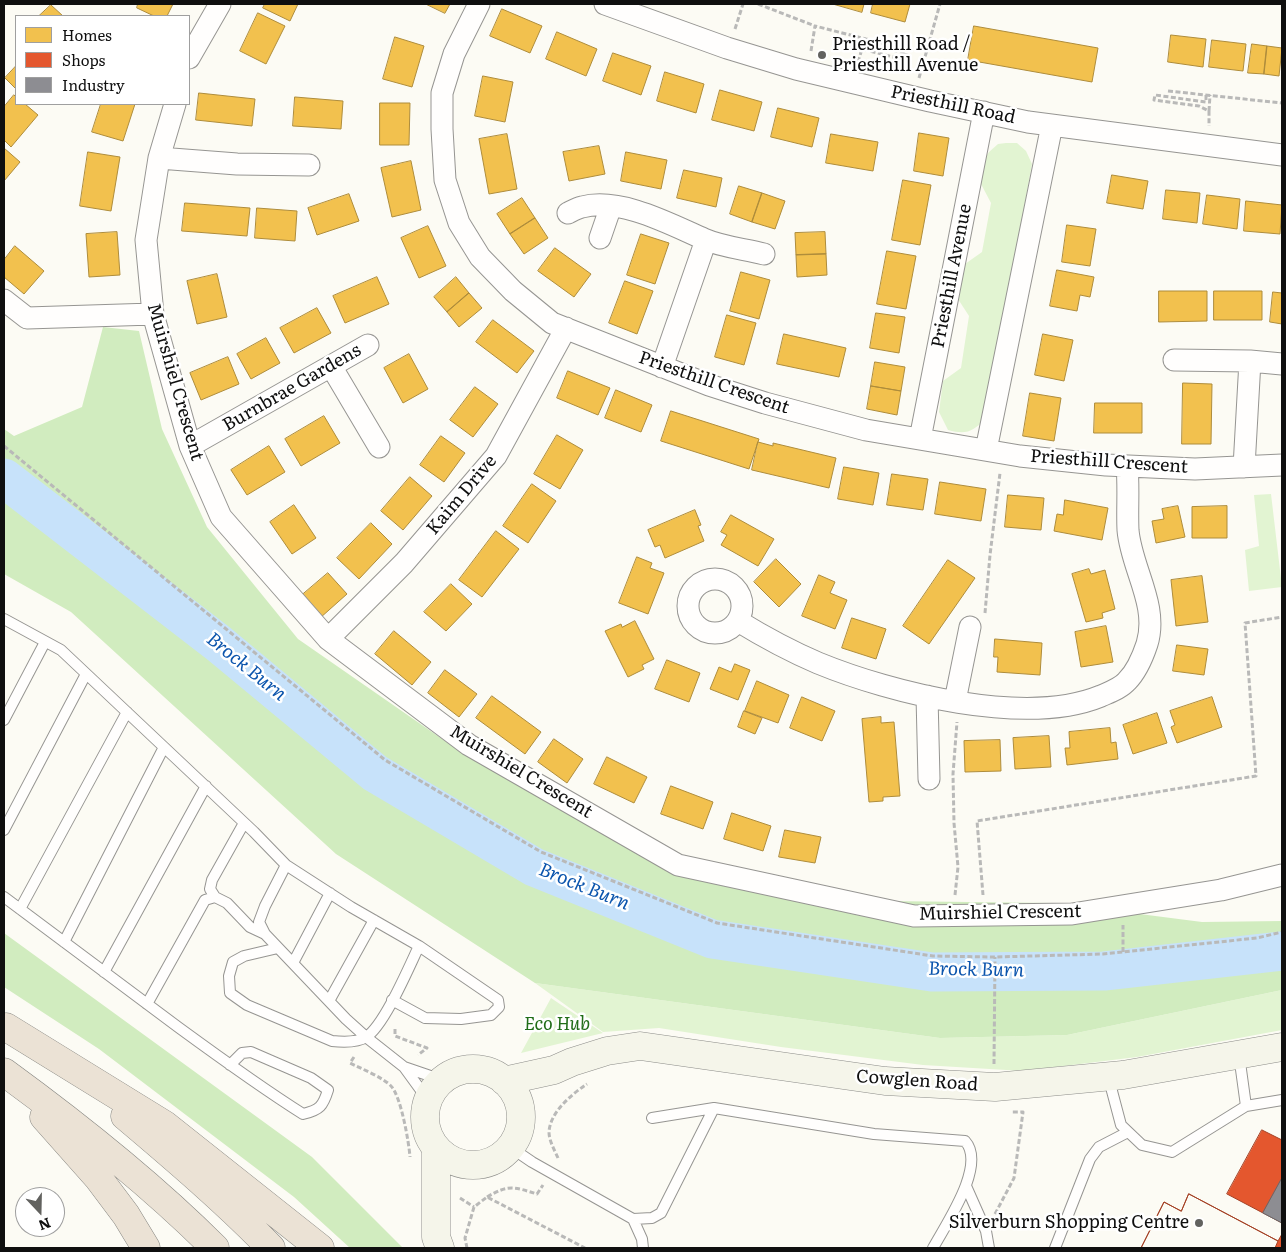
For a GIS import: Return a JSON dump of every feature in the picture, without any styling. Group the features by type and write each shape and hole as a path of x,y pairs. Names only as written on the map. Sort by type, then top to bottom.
{"highway":[{"path":"5,1026 91,1087 196,1176 271,1248"},
{"path":"5,1026 165,1125 320,1248"},
{"path":"4,1072 99,1179 126,1215 146,1248"},
{"path":"4,1072 46,1102 127,1166 215,1248"}],"street":[{"path":"190,56 220,4"},
{"name":"Priesthill Crescent","path":"479,4 454,54 442,93 445,180 458,223 480,257 513,291 552,323 710,385 764,403 866,430 995,451 1106,465 1195,469 1282,465"},
{"name":"Priesthill Road","path":"605,4 729,48 807,71 914,97 1052,125 1282,155"},
{"name":"Muirshiel Crescent","path":"175,105 159,158 146,240 153,314 190,446 221,517 328,639 469,745 678,865 914,916 1072,914 1221,890 1282,875"},
{"name":"Priesthill Avenue","path":"920,439 984,112"},
{"path":"995,451 1052,125"},
{"path":"159,158 237,164 309,165"},
{"path":"600,238 611,206"},
{"path":"568,213 582,207 611,206 640,213 683,228 706,240 764,254"},
{"path":"662,367 706,240"},
{"path":"4,300 27,318 153,314"},
{"name":"Kaim Drive","path":"328,639 404,562 496,456 566,328"},
{"name":"Burnbrae Gardens","path":"190,446 368,345"},
{"path":"1174,360 1250,361 1282,364"},
{"path":"1244,467 1250,361"},
{"path":"330,366 379,447"},
{"path":"738,621 777,644 819,663 880,685 926,696 1012,708 1054,707 1088,701 1113,691 1127,681 1147,645 1149,612 1128,531 1129,492 1127,466"},
{"path":"958,701 978,620"},
{"path":"926,696 929,779"},
{"name":"Cowglen Road","path":"504,1081 554,1070 607,1051 640,1046 885,1082 995,1087 1108,1076 1282,1047"},
{"path":"466,1070 480,1070 493,1074 504,1081 514,1093 520,1108 520,1122 517,1135 510,1147 502,1155 491,1161 479,1164 455,1162 445,1156 436,1148 428,1134 425,1117 435,1090 454,1073 466,1070"},
{"name":"Cowglen Road","path":"520,1108 554,1070"},
{"path":"436,1148 436,1237 440,1248"},
{"path":"435,1208 467,1164"}],"lane":[{"path":"4,619 61,650 206,786 286,865 419,946 498,1000 499,1007 491,1015 461,1019 425,1018 392,1000"},
{"path":"4,720 45,642"},
{"path":"4,830 86,674"},
{"path":"20,909 127,712"},
{"path":"64,942 164,747"},
{"path":"104,972 206,786"},
{"path":"244,823 212,880 210,889 215,897 227,903 250,927 265,934"},
{"path":"286,865 259,922 265,934 366,1037 435,1090"},
{"path":"293,962 330,893"},
{"path":"4,897 147,1004 264,1090 303,1114 315,1111 324,1102 328,1090 310,1078 251,1052 242,1053 230,1065"},
{"path":"147,1004 205,900 215,897"},
{"path":"329,1001 374,920"},
{"path":"278,948 244,956 233,962 229,976 230,993 246,1004 332,1041 344,1043 366,1037 380,1024 419,946"},
{"path":"1239,1054 1246,1106"},
{"path":"404,1067 435,1090"},
{"path":"1108,1076 1124,1128 1142,1145 1172,1152 1246,1106 1282,1100"},
{"path":"652,1118 714,1108 874,1134 965,1141 969,1145 972,1159 971,1172 966,1186 933,1248"},
{"path":"633,1220 652,1218 662,1213 714,1108"},
{"path":"1055,1248 1090,1160 1099,1147 1124,1128"},
{"path":"510,1147 532,1162 633,1220 644,1248"},
{"path":"966,1186 986,1231 989,1248"}],"path":[{"path":"729,48 743,4"},
{"path":"758,4 815,26 891,45"},
{"path":"914,97 940,4"},
{"path":"807,71 815,26"},
{"path":"853,82 862,49 905,60 907,53 864,45 866,39"},
{"path":"1168,91 1282,103"},
{"path":"1208,95 1206,102 1155,95 1154,100 1199,106 1209,112"},
{"path":"1208,95 1208,145"},
{"path":"978,620 990,555 996,501 995,451"},
{"path":"985,915 977,821 1256,776 1245,623 1282,617"},
{"path":"953,915 958,867 954,823 953,774 958,701"},
{"path":"995,957 993,1048 995,1087"},
{"path":"366,1037 350,1063 371,1073 391,1086 400,1108 409,1146 410,1166"},
{"path":"986,1231 1014,1178 1023,1112 1008,1111"},
{"path":"467,1248 465,1238 474,1207 487,1196 585,1248"}],"green space":[{"path":"1017,143 1026,151 1032,164 986,418 969,431 948,430 939,412 943,381 961,368 969,316 958,299 965,264 982,252 991,203 981,184 985,158 998,144"},
{"path":"103,327 139,331 162,429 207,527 298,639 458,750 670,852 885,901 1054,903 1202,922 1282,921 1282,990 1067,1035 940,1038 535,983 336,854 71,612 4,574 4,429 14,436 82,407"},
{"path":"1271,494 1282,587 1249,591 1245,550 1259,546 1254,495"},
{"path":"4,933 312,1157 403,1248 350,1248 294,1197 99,1049 4,987"},
{"path":"535,983 940,1038 1067,1035 1282,990 1282,1030 1137,1057 1023,1071 923,1065 781,1047 659,1028 603,1032"},
{"name":"Eco Hub","path":"551,998 603,1033 521,1053"}],"building: Homes":[{"path":"138,4 173,4 168,15 152,15 137,8"},
{"path":"265,4 298,4 290,21 263,8"},
{"path":"426,4 450,4 445,13"},
{"path":"833,4 864,4 862,12"},
{"path":"873,4 910,4 905,22 871,13"},
{"path":"51,5 62,15 40,15"},
{"path":"502,9 542,26 530,53 490,36"},
{"path":"258,13 285,26 266,64 240,51"},
{"path":"974,26 1098,48 1092,82 968,60"},
{"path":"557,32 597,49 586,76 546,59"},
{"path":"1171,35 1206,39 1203,67 1168,62"},
{"path":"395,37 424,46 412,87 383,79"},
{"path":"1212,40 1246,44 1243,71 1209,67"},
{"path":"1252,44 1267,46 1264,74 1248,73"},
{"path":"1267,46 1282,48 1279,76 1264,74"},
{"path":"613,53 651,66 641,95 603,81"},
{"path":"15,67 15,88 5,78"},
{"path":"665,72 704,84 696,113 657,101"},
{"path":"483,76 513,82 505,122 475,116"},
{"path":"720,90 762,102 754,131 712,120"},
{"path":"199,93 255,99 252,126 196,120"},
{"path":"14,95 15,105 26,105 38,115 11,147 4,140 4,107"},
{"path":"295,97 343,101 341,129 293,126"},
{"path":"380,103 410,103 409,145 380,145"},
{"path":"101,105 135,105 123,141 92,132"},
{"path":"778,108 819,118 812,147 771,137"},
{"path":"919,133 949,138 943,176 914,171"},
{"path":"507,134 517,189 489,194 479,139"},
{"path":"831,134 878,142 873,171 826,163"},
{"path":"599,146 605,174 569,181 563,152"},
{"path":"4,148 20,162 4,181"},
{"path":"88,152 120,157 111,211 80,206"},
{"path":"626,152 667,160 661,189 621,181"},
{"path":"411,161 421,210 392,217 381,168"},
{"path":"684,170 722,178 716,207 677,198"},
{"path":"1112,175 1148,181 1143,209 1107,203"},
{"path":"903,180 931,185 920,245 892,240"},
{"path":"739,186 762,193 752,222 730,214"},
{"path":"1166,190 1200,193 1197,223 1163,219"},
{"path":"762,193 785,201 775,229 752,222"},
{"path":"349,194 359,221 317,235 308,208"},
{"path":"1207,195 1240,199 1237,229 1203,224"},
{"path":"522,198 535,218 510,234 497,214"},
{"path":"1246,201 1282,205 1280,234 1244,231"},
{"path":"185,203 250,208 247,236 182,231"},
{"path":"257,208 297,211 295,241 255,238"},
{"path":"535,218 548,238 524,254 510,234"},
{"path":"1067,225 1096,229 1090,266 1062,262"},
{"path":"428,226 446,266 419,278 401,238"},
{"path":"117,232 120,275 89,277 86,234"},
{"path":"825,232 826,254 796,255 795,233"},
{"path":"641,234 669,243 655,284 627,275"},
{"path":"15,246 44,271 24,294 4,277 4,260"},
{"path":"555,248 591,274 574,297 538,271"},
{"path":"887,251 916,256 906,309 877,304"},
{"path":"826,254 827,275 797,277 796,255"},
{"path":"1057,270 1094,277 1090,297 1080,295 1077,311 1050,306"},
{"path":"741,272 770,280 759,319 730,311"},
{"path":"217,274 227,317 197,324 187,281"},
{"path":"377,277 389,304 345,323 333,296"},
{"path":"456,277 469,293 447,312 434,297"},
{"path":"625,281 653,291 637,334 609,323"},
{"path":"1159,291 1207,291 1207,321 1159,322"},
{"path":"1214,291 1262,291 1262,320 1214,320"},
{"path":"1273,292 1282,293 1282,324 1270,322"},
{"path":"469,293 482,308 459,327 447,312"},
{"path":"317,308 331,333 294,353 280,328"},
{"path":"876,313 905,317 899,353 870,348"},
{"path":"727,315 756,323 744,365 715,357"},
{"path":"493,320 534,351 517,373 476,342"},
{"path":"784,334 846,348 839,377 777,364"},
{"path":"1043,334 1073,340 1064,381 1035,375"},
{"path":"266,338 280,363 251,379 237,354"},
{"path":"409,354 428,389 403,403 384,368"},
{"path":"228,357 239,384 201,400 190,373"},
{"path":"875,362 905,367 901,391 871,386"},
{"path":"568,371 610,388 598,415 557,398"},
{"path":"1183,383 1212,384 1211,444 1182,444"},
{"path":"871,386 901,391 897,415 867,409"},
{"path":"475,387 498,404 473,437 450,420"},
{"path":"616,390 652,405 641,432 605,418"},
{"path":"1030,393 1061,398 1054,441 1023,436"},
{"path":"1095,403 1142,403 1142,433 1094,433"},
{"path":"671,411 759,439 749,469 661,441"},
{"path":"324,416 340,443 301,466 285,439"},
{"path":"557,435 583,450 560,489 534,474"},
{"path":"441,436 465,453 444,482 420,465"},
{"path":"758,442 773,446 773,443 836,458 829,488 752,470"},
{"path":"269,446 285,472 247,495 231,470"},
{"path":"844,467 879,473 873,505 838,499"},
{"path":"892,474 928,479 923,510 887,505"},
{"path":"410,477 432,496 403,530 381,511"},
{"path":"940,482 986,489 981,521 935,514"},
{"path":"532,484 556,501 528,543 503,526"},
{"path":"1008,495 1044,498 1041,530 1005,527"},
{"path":"1065,500 1108,508 1102,540 1054,531 1057,514 1063,515"},
{"path":"294,505 316,538 292,554 270,522"},
{"path":"1178,506 1185,537 1156,543 1152,521 1164,519 1162,509"},
{"path":"1227,506 1227,538 1192,538 1192,507"},
{"path":"695,510 701,525 698,526 704,541 665,558 660,545 655,547 648,530"},
{"path":"731,515 774,539 758,566 721,545 727,535 721,532"},
{"path":"371,523 392,544 359,579 337,558"},
{"path":"496,531 519,549 482,597 459,580"},
{"path":"637,557 652,563 650,568 664,573 648,614 619,603"},
{"path":"776,559 801,584 779,607 754,582"},
{"path":"948,560 975,578 929,644 903,626"},
{"path":"1089,569 1091,574 1105,570 1115,609 1102,613 1103,618 1086,622 1072,574"},
{"path":"328,573 347,594 320,618 301,596"},
{"path":"819,575 835,582 830,593 847,600 835,629 802,616"},
{"path":"1202,576 1208,622 1176,626 1171,580"},
{"path":"451,584 472,604 446,631 424,612"},
{"path":"852,618 886,629 876,659 842,648"},
{"path":"635,621 654,659 642,665 644,669 628,677 605,631 621,624 622,627"},
{"path":"1106,626 1113,662 1081,667 1075,632"},
{"path":"394,631 431,662 412,685 375,654"},
{"path":"995,639 1042,643 1040,675 997,672 998,657 994,657"},
{"path":"1177,645 1208,649 1204,675 1173,671"},
{"path":"667,660 700,673 689,702 655,689"},
{"path":"735,664 750,670 738,700 710,689 719,667 731,672"},
{"path":"445,670 477,694 459,717 428,693"},
{"path":"757,681 789,695 778,723 745,711"},
{"path":"492,696 541,732 525,754 476,718"},
{"path":"802,697 835,711 822,741 790,728"},
{"path":"1212,697 1222,727 1177,743 1171,727 1175,725 1170,711"},
{"path":"744,711 762,718 755,734 738,727"},
{"path":"1157,713 1167,743 1133,754 1123,725"},
{"path":"881,717 881,723 894,722 900,796 883,797 883,801 869,802 862,719"},
{"path":"1110,728 1111,743 1116,742 1118,759 1067,765 1065,748 1070,748 1069,732"},
{"path":"1049,736 1051,767 1015,769 1013,738"},
{"path":"554,739 583,759 567,783 538,762"},
{"path":"1000,740 1001,771 965,772 964,741"},
{"path":"607,757 647,777 634,803 594,784"},
{"path":"671,786 713,802 703,829 661,814"},
{"path":"732,813 771,826 763,851 724,839"},
{"path":"785,830 821,837 815,863 779,857"}],"building: Shops":[{"name":"Silverburn Shopping Centre","path":"1262,1130 1282,1140 1282,1223 1227,1194"},
{"name":"Silverburn Shopping Centre","path":"1189,1194 1278,1241 1282,1234 1282,1248 1141,1248 1164,1202 1181,1211"},
{"name":"Silverburn Shopping Centre","path":"1189,1194 1278,1241 1275,1248 1141,1248 1164,1202 1181,1211"}],"building: Industry":[{"path":"1282,1178 1282,1223 1263,1213"}],"waterway":[{"name":"Brock Burn","path":"4,478 218,643 375,773 534,867 712,939 932,972 1104,971 1282,951"}],"place":[{"name":"Priesthill Road / Priesthill Avenue","path":"822,55"},
{"name":"Silverburn Shopping Centre","path":"1199,1223"}]}
